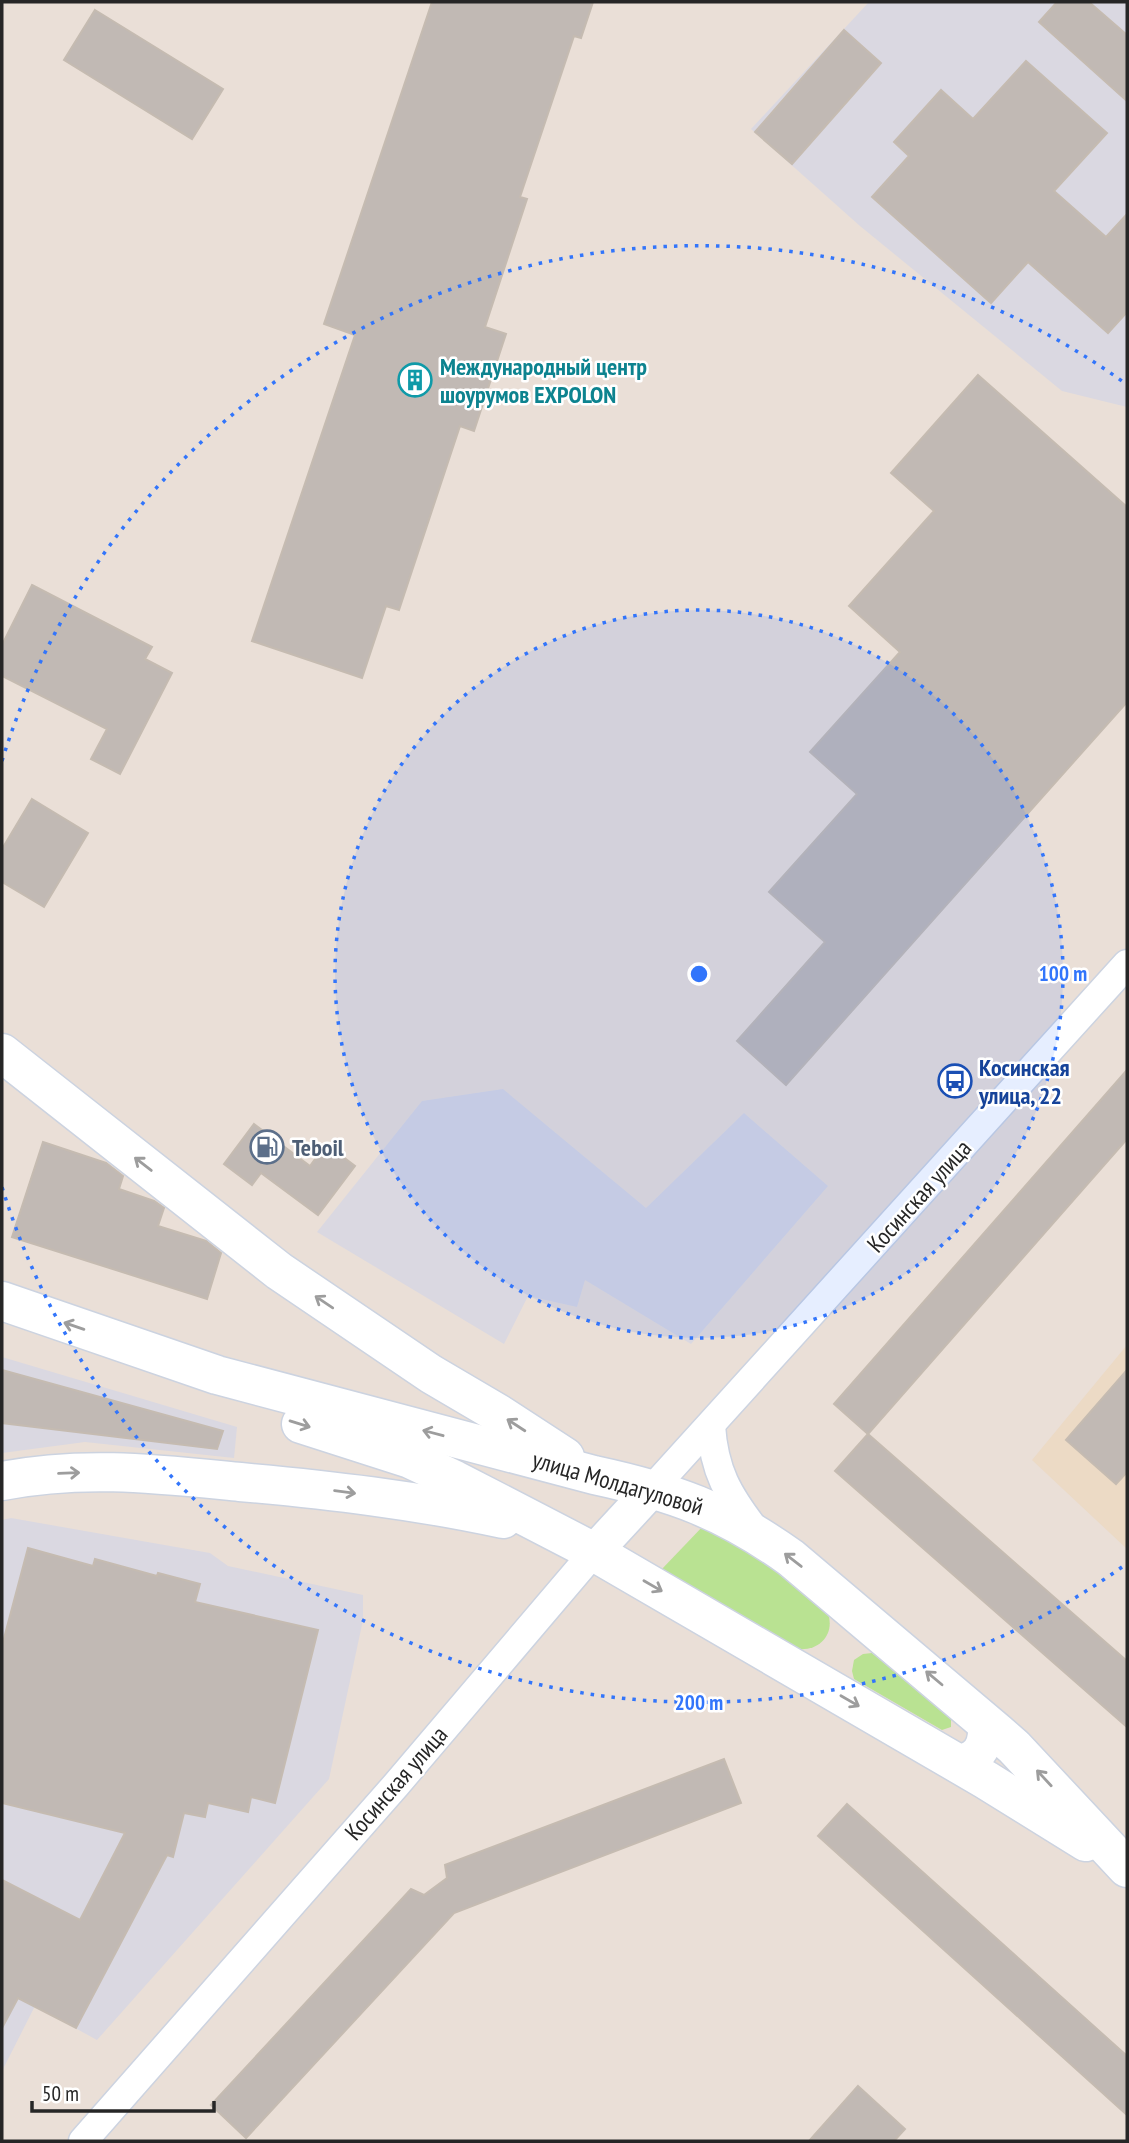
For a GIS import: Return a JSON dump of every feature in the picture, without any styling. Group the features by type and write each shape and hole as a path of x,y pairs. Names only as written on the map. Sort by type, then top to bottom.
{"main road":[{"path":"2,1053 279,1271 431,1374 594,1475"},
{"name":"улица Молдагуловой","path":"2,1301 217,1376 653,1488 711,1509 759,1535 826,1587 1014,1747 1125,1866"},
{"name":"улица Молдагуловой","path":"2,1329 268,1415 377,1447 455,1480 594,1552 954,1762 1125,1866"},
{"path":"2,1481 37,1474 123,1471 332,1490 413,1501 550,1530"}],"street":[{"name":"Косинская улица","path":"83,2141 397,1785 594,1552 1127,964"},
{"path":"711,1426 714,1454 722,1480 732,1500 759,1535"},
{"path":"954,1762 974,1758 982,1750 986,1739 985,1723"}],"shaded area":[{"path":"869,2 1127,2 1127,407 1062,391 860,226 751,129"},
{"path":"503,1089 646,1208 744,1113 828,1186 691,1344 585,1280 577,1307 528,1296 504,1344 317,1232 422,1101"},
{"path":"1127,1345 1127,1549 1032,1460"},
{"path":"2,1357 237,1427 234,1458 85,1442 2,1453"},
{"path":"11,1518 210,1553 228,1566 363,1595 363,1620 329,1779 97,2040 35,2006 2,2071 2,1520"}],"green space":[{"path":"706,1523 823,1604 830,1621 822,1642 807,1649 797,1649 661,1570"},
{"path":"872,1653 951,1716 951,1727 942,1730 854,1679 854,1660 863,1654"}],"building":[{"name":"Международный центр шоурумов EXPOLON","path":"432,2 593,2 581,38 574,36 520,197 527,199 485,327 506,334 474,431 460,426 399,610 386,606 362,678 252,641 355,335 324,324"},
{"path":"1057,2 1089,2 1127,35 1127,101 1039,22"},
{"path":"95,10 223,89 192,139 64,60"},
{"path":"844,30 881,63 792,164 755,132"},
{"path":"1026,61 1107,133 1054,191 1106,237 1127,214 1127,312 1108,333 1028,262 991,303 872,197 909,156 894,142 941,90 973,119"},
{"path":"978,375 1127,507 1127,702 786,1085 737,1041 825,942 769,892 857,794 810,752 900,652 849,606 934,511 891,473"},
{"path":"32,585 152,647 145,659 172,673 120,774 91,759 107,729 2,676 2,645"},
{"path":"32,799 88,833 44,907 2,882 2,849"},
{"path":"1127,1070 1127,1139 868,1434 834,1404"},
{"path":"254,1124 310,1166 326,1144 355,1166 318,1215 261,1173 252,1185 224,1164"},
{"path":"43,1142 106,1163 123,1176 119,1189 154,1201 164,1208 158,1226 206,1241 221,1253 207,1299 12,1237"},
{"path":"2,1370 223,1431 217,1449 2,1423"},
{"path":"1127,1370 1127,1472 1116,1484 1066,1440"},
{"path":"868,1434 1127,1661 1127,1727 835,1471"},
{"path":"28,1548 93,1566 95,1559 157,1576 158,1573 200,1584 195,1602 318,1630 275,1803 251,1797 248,1812 208,1803 205,1817 184,1813 173,1857 167,1855 76,2028 18,1998 2,2028 2,1880 80,1920 125,1833 2,1803 2,1646"},
{"path":"724,1759 741,1803 454,1913 246,2138 211,2105 411,1889 424,1895 447,1878 445,1865"},
{"path":"847,1804 1127,2056 1127,2115 818,1836"},
{"path":"858,2086 905,2129 894,2141 809,2141"}],"place":[{"name":"Международный центр шоурумов EXPOLON","path":"415,380"},
{"name":"Косинская улица, 22","path":"955,1081"},
{"name":"Teboil","path":"267,1147"}]}
